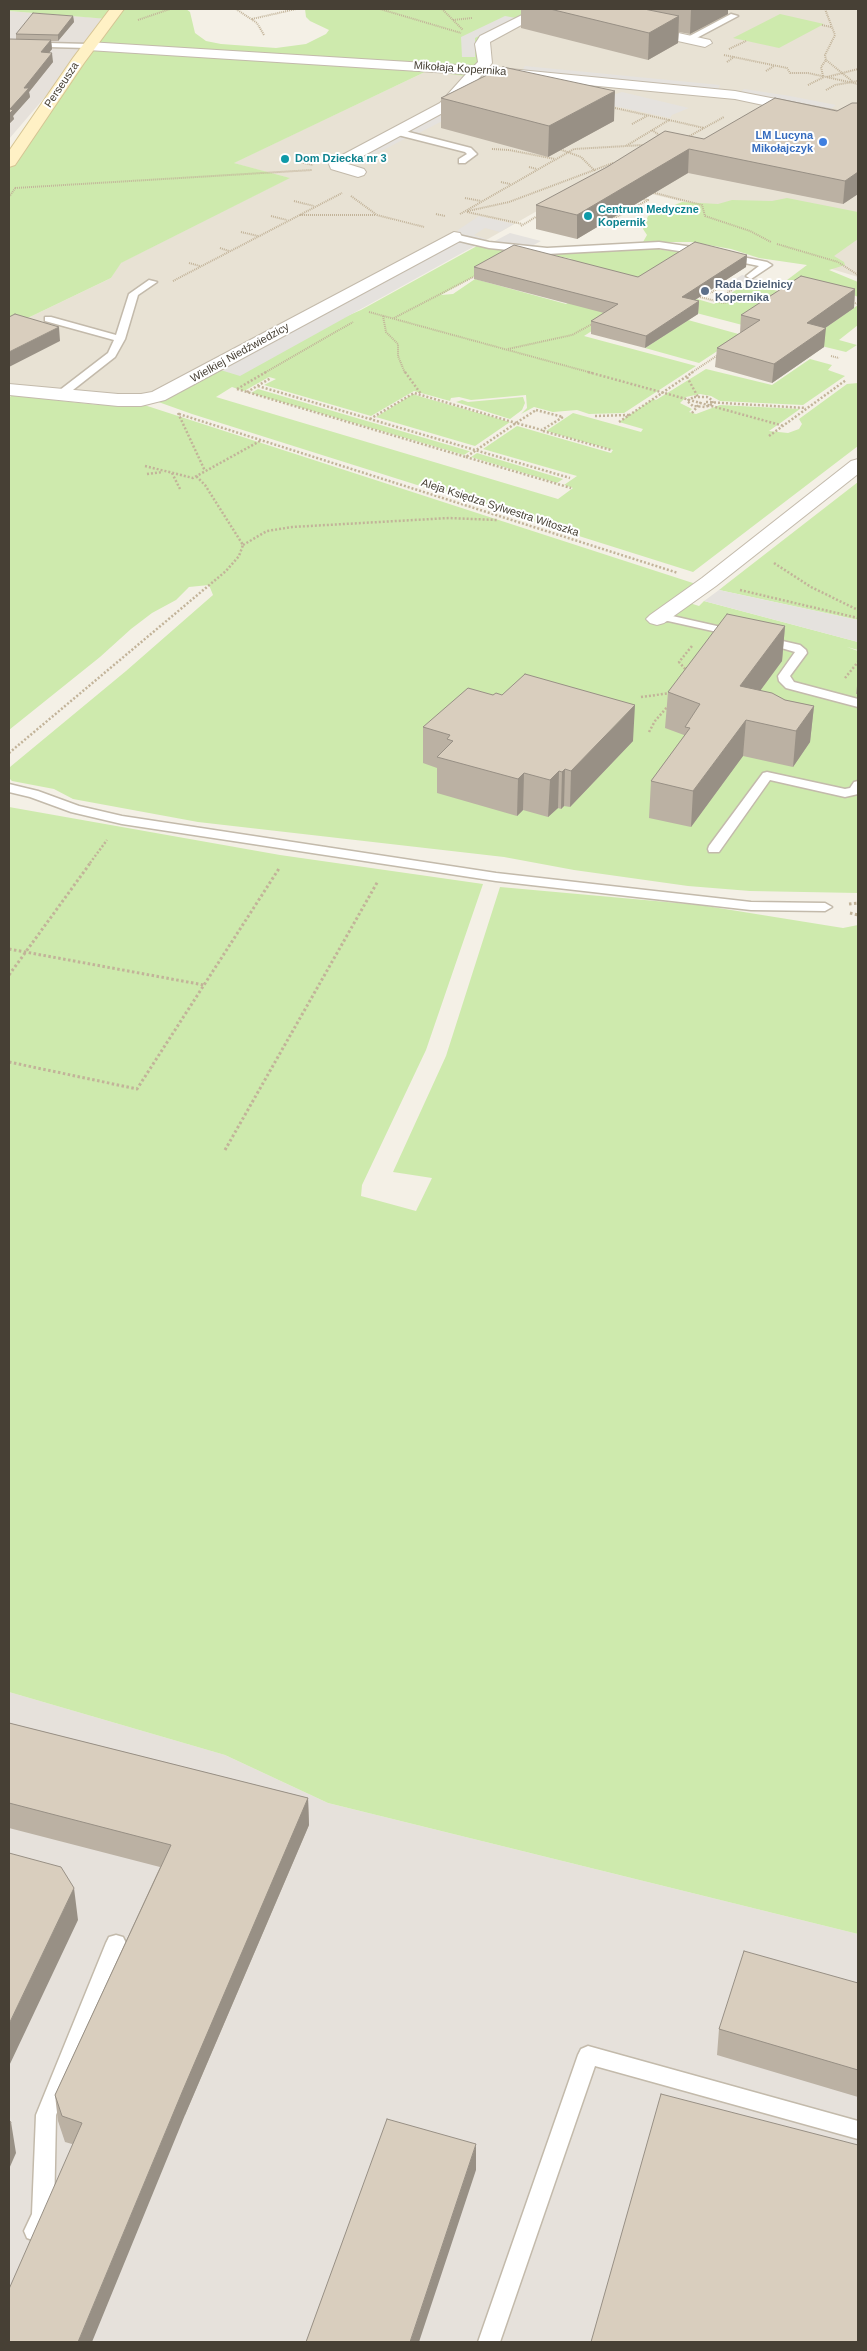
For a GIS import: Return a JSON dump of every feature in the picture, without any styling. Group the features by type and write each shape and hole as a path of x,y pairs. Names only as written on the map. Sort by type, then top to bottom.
{"street":[{"name":"Perseusza","path":"9,162 88,46 117,9"},
{"path":"337,166 445,106 485,63 482,44 478,38 537,10 559,13"},
{"path":"626,26 705,43"},
{"name":"Mikołaja Kopernika","path":"88,46 480,70 735,95 858,120"},
{"path":"337,166 358,172"},
{"name":"Wielkiej Niedźwiedzicy","path":"9,390 118,400 142,400 158,396 214,368 454,237"},
{"path":"657,620 858,466"}],"lane":[{"path":"688,39 734,16"},
{"path":"9,44 88,46"},
{"path":"397,132 468,150 473,154 462,161"},
{"path":"454,237 489,245 547,251 659,245 702,251 767,265 750,276"},
{"path":"60,395 112,355 120,338 134,294 152,282"},
{"path":"48,319 120,338"},
{"path":"657,620 668,618 796,647 801,653 784,676 785,681 790,685 858,702"},
{"path":"714,849 767,776 846,793 855,791 858,786"},
{"path":"9,788 34,794 75,809 122,820 496,877 751,906 825,907"},
{"path":"28,2250 42,2214 46,2115 116,1943"},
{"path":"488,2342 588,2055 858,2130"}],"path":[{"path":"132,22 170,9"},
{"path":"236,9 257,23 269,39"},
{"path":"251,19 296,9"},
{"path":"380,9 478,38"},
{"path":"442,9 458,26 478,38"},
{"path":"825,9 835,38 825,56 826,60 821,66 825,76"},
{"path":"822,25 832,27"},
{"path":"746,40 720,54 787,68 790,73 808,73 858,84"},
{"path":"727,62 734,57"},
{"path":"826,60 854,83"},
{"path":"766,71 775,66"},
{"path":"803,88 825,76 858,69"},
{"path":"610,107 704,128"},
{"path":"632,124 647,115"},
{"path":"680,141 726,116"},
{"path":"625,146 669,120"},
{"path":"652,130 666,140"},
{"path":"457,147 509,150 555,159 574,149 651,145"},
{"path":"558,149 580,157 596,171"},
{"path":"299,162 313,165"},
{"path":"523,225 464,211 509,202 593,174 601,168 618,162"},
{"path":"15,188 271,174 317,170 337,166"},
{"path":"529,167 537,169"},
{"path":"601,168 606,172"},
{"path":"501,182 510,185"},
{"path":"152,282 172,282 345,191 377,215"},
{"path":"649,191 690,200 702,205 704,216 750,230 785,247 838,262 858,275"},
{"path":"465,198 482,201"},
{"path":"598,227 648,200 640,198"},
{"path":"294,201 314,207"},
{"path":"297,215 377,215 428,228"},
{"path":"489,245 540,215"},
{"path":"271,216 288,220"},
{"path":"242,232 258,236"},
{"path":"220,248 230,251"},
{"path":"189,264 200,266"},
{"path":"394,318 462,284"},
{"path":"716,301 731,290 719,287 711,293 708,292 717,286"},
{"path":"700,297 723,303 782,294"},
{"path":"849,301 858,304"},
{"path":"332,302 712,404 784,426"},
{"path":"364,316 371,312"},
{"path":"383,316 386,332 398,344 398,356 402,370 422,397"},
{"path":"356,320 237,389 570,488"},
{"path":"507,349 572,336 595,323"},
{"path":"619,422 725,350"},
{"path":"831,356 840,358"},
{"path":"687,377 701,402"},
{"path":"247,392 271,378"},
{"path":"769,436 846,380"},
{"path":"258,386 570,478 560,484"},
{"path":"370,419 414,392 611,450"},
{"path":"689,399 697,396 710,399 712,404"},
{"path":"689,399 687,403 698,407 712,404 806,408"},
{"name":"Aleja Księdza Sylwestra Witoszka","path":"142,400 261,440 709,582 858,618"},
{"path":"692,413 701,402"},
{"path":"466,457 536,410 563,417 542,430"},
{"path":"177,413 205,472"},
{"path":"595,416 629,415"},
{"path":"145,466 193,478 261,440"},
{"path":"147,474 166,471"},
{"path":"172,473 180,489"},
{"path":"196,476 228,519 243,545"},
{"path":"9,753 226,570 239,556 243,545 267,531 292,527 449,518 497,520"},
{"path":"773,562 811,587 858,610"},
{"path":"692,678 680,662 696,641"},
{"path":"641,697 673,693"},
{"path":"649,732 654,721 674,699"},
{"path":"9,975 122,820"},
{"path":"9,1062 137,1089 293,846"},
{"path":"225,1150 389,861"},
{"path":"9,949 204,984"}],"shaded area":[{"path":"513,9 858,9 858,277 812,263 684,202 602,182 579,187 481,243 150,402 99,405 9,395 9,327 111,278 120,263 289,178 233,163 427,71 471,77 482,44"},
{"path":"9,11 112,19 9,139"},
{"path":"505,16 516,18 475,38 475,57 462,57 461,37"},
{"path":"525,66 720,85 718,89 522,70"},
{"path":"744,89 836,105 831,109 739,93"},
{"path":"622,92 689,108 672,115 670,118 564,95 609,96"},
{"path":"443,112 454,115 417,134 406,132"},
{"path":"398,135 408,137 359,163 350,161"},
{"path":"479,216 514,224 500,232 485,228 474,235 486,239 480,243 240,376 214,368 457,234 458,230"},
{"path":"510,233 541,241 530,247 493,242"},
{"path":"742,275 782,285 775,290 734,280"},
{"path":"719,590 858,620 858,642 704,601"},
{"path":"9,1692 225,1755 328,1803 858,1934 858,2342 9,2342"}],"green space":[{"path":"9,9 186,9 190,12 195,33 206,41 276,48 306,44 326,34 329,30 310,21 306,17 305,9 533,9 485,39 485,63 471,77 427,71 234,163 290,178 121,263 111,278 9,327 9,162 108,19 9,11"},
{"path":"780,14 824,24 779,48 733,38"},
{"path":"787,198 858,212 858,239 834,256 844,262 845,265 829,270 858,282 858,297 847,292 806,287 787,280 807,265 759,258 731,249 691,242 643,242 647,235 643,229 648,216 682,202 718,204 732,200 772,201"},
{"path":"477,246 514,251 514,254 441,295 453,294 475,279 566,304 588,291 628,301 604,323 584,336 696,366 624,413 589,414 577,410 553,412 534,407 521,414 527,408 526,395 471,400 459,397 451,398 450,401 414,391 371,416 264,385 276,379 269,377 244,391 232,387 216,397 558,499 573,488 564,485 577,476 483,449 517,426 611,453 613,450 546,431 573,413 641,432 643,429 619,422 653,399 656,400 706,369 772,385 810,359 832,365 828,370 845,376 803,405 720,401 711,396 700,394 686,397 680,403 692,409 689,412 696,414 720,405 800,409 769,431 788,433 799,429 802,424 799,419 847,384 858,383 858,446 693,572 192,414 150,399 361,310"},
{"path":"631,246 695,254 628,296 557,269 572,259 548,254"},
{"path":"747,283 797,296 750,327 681,309 697,299 714,304"},
{"path":"858,305 858,325 839,340 857,345 846,352 805,342"},
{"path":"688,320 742,335 699,363 645,348"},
{"path":"258,389 470,451 464,455 251,393"},
{"path":"413,394 510,422 475,446 376,417"},
{"path":"9,395 99,405 138,403 696,584 677,599 699,606 704,601 858,642 858,650 847,647 858,651 858,893 750,891 688,886 574,870 504,857 198,822 73,799 54,789 12,781 9,778 10,767 126,671 213,595 209,585 189,587 176,600 152,613 131,629 100,657 9,730 9,397 11,397"},
{"path":"523,397 525,403 522,410 510,419 456,402 462,400 468,402"},
{"path":"477,453 563,479 557,483 471,457"},
{"path":"858,482 858,620 719,590 724,586"},
{"path":"9,807 280,855 483,884 426,1050 362,1185 361,1196 416,1211 432,1178 393,1172 446,1056 500,887 700,905 843,928 858,925 858,1934 328,1803 225,1755 9,1692"}],"building":[{"path":"550,9 644,9 679,16 649,33"},
{"path":"33,13 73,16 58,35 16,34"},
{"path":"9,39 51,40 41,52 52,53 24,88 29,88 10,109 13,110 9,114"},
{"path":"503,67 615,91 549,126 441,98"},
{"path":"775,98 837,111 852,103 858,103 858,172 845,181 689,149 577,215 536,205 607,167 665,131 704,139"},
{"path":"695,242 747,255 682,297 699,301 646,336 591,321 618,304 474,267 514,245 638,277"},
{"path":"801,276 855,289 807,323 826,328 774,364 717,348 760,320 741,315"},
{"path":"15,314 59,327 9,352 9,317"},
{"path":"727,614 785,626 740,686 772,693 785,700 814,706 796,731 746,720 693,791 651,781 690,728 685,727 700,704 668,692"},
{"path":"525,674 635,705 571,771 565,769 562,772 559,771 550,780 524,773 518,779 437,757 453,741 447,739 450,735 423,727 468,688 493,695 496,693 502,695"},
{"path":"9,1723 308,1798 78,2342 9,2342 9,2289 82,2123 62,2116 55,2095 171,1845 9,1803"},
{"path":"9,1853 61,1867 74,1888 9,2024"},
{"path":"744,1951 858,1983 858,2070 719,2029"},
{"path":"661,2094 858,2145 858,2342 591,2342"},
{"path":"387,2119 476,2144 410,2342 306,2342"}],"place":[{"name":"LM Lucyna Mikołajczyk","path":"823,142"},
{"name":"Dom Dziecka nr 3","path":"285,159"},
{"name":"Centrum Medyczne Kopernik","path":"588,216"},
{"name":"Rada Dzielnicy Kopernika","path":"705,291"}]}
